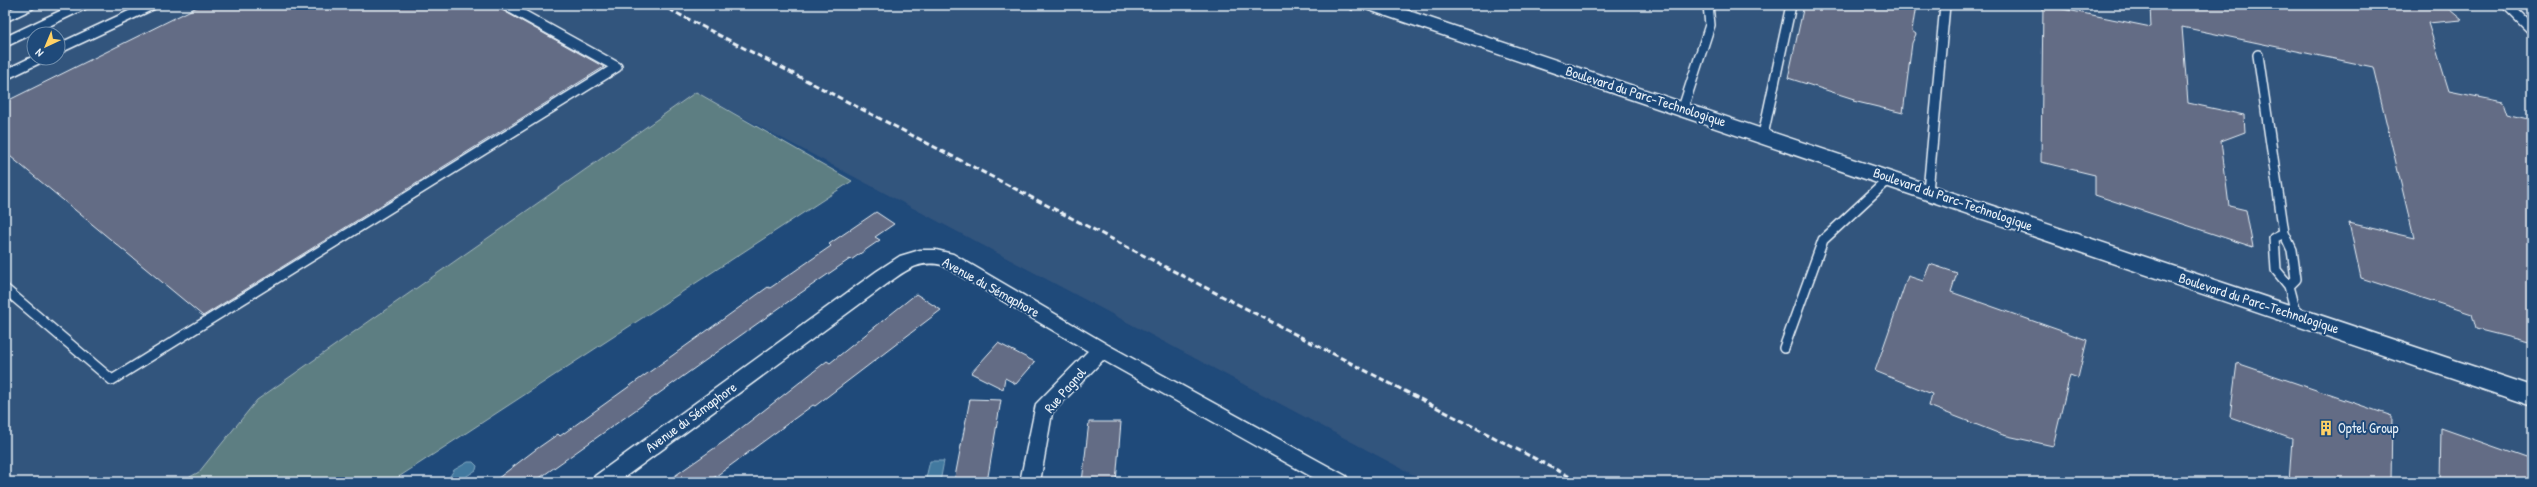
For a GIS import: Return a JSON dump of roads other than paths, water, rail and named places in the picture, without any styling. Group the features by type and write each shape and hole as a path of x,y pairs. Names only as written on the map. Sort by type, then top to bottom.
{"street":[{"name":"Boulevard du Parc-Technologique","path":"1373,5 1683,108 2532,396"},
{"name":"Avenue du Sémaphore","path":"602,482 884,276 914,257 928,254 947,259 1311,475 1339,482"},
{"name":"Rue Pagnol","path":"1030,482 1043,410 1101,350"}],"lane":[{"path":"5,17 30,5"},
{"path":"5,42 83,5"},
{"path":"66,46 152,5"},
{"path":"5,289 112,380 617,67 505,5"},
{"path":"1683,108 1710,25 1708,5"},
{"path":"1763,135 1791,5"},
{"path":"1928,191 1945,5"},
{"path":"2507,5 2532,30"},
{"path":"2258,55 2284,233 2291,244 2296,279 2289,286"},
{"path":"5,75 26,65"},
{"path":"1784,348 1823,240 1890,178"},
{"path":"2284,233 2274,238 2273,245 2276,270 2289,286 2296,316"}],"railway":[{"path":"661,5 1580,482"}],"place":[{"name":"Optel Group","path":"2326,428"}]}
